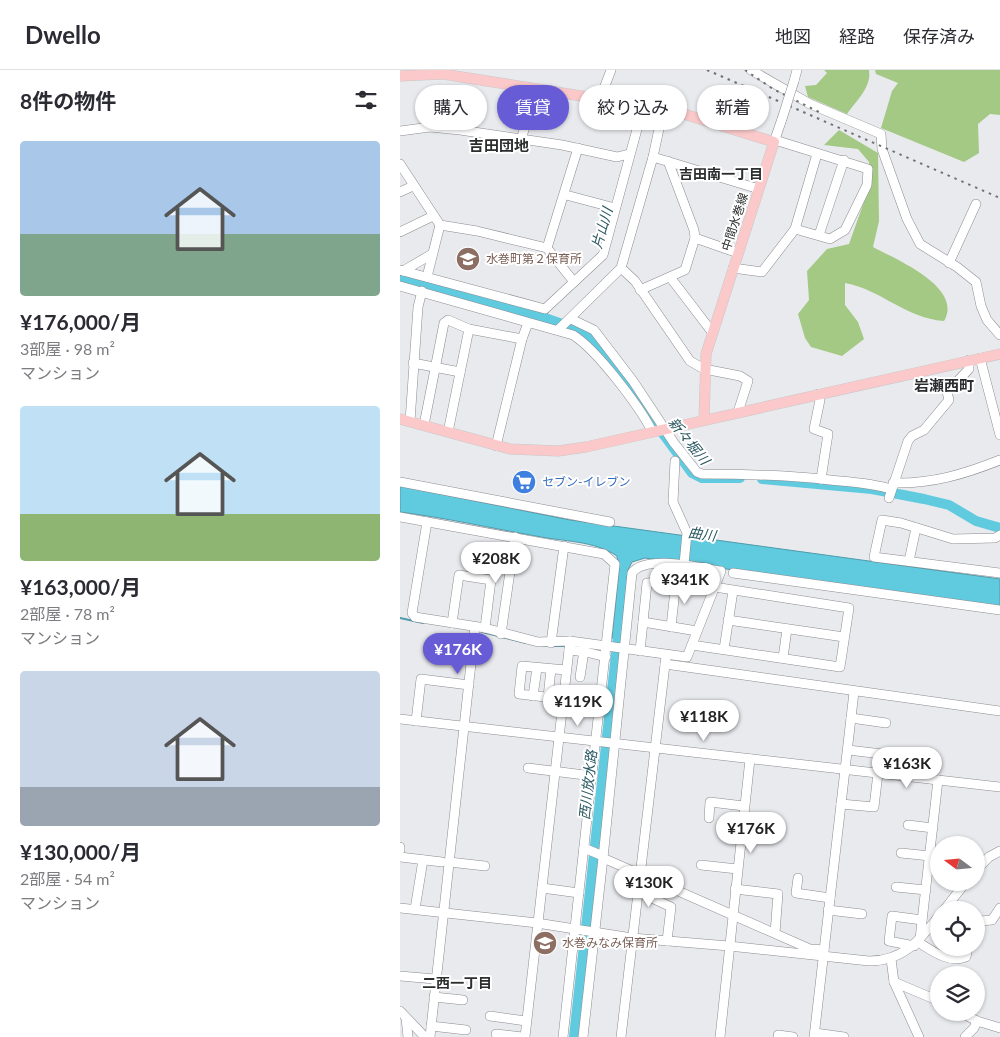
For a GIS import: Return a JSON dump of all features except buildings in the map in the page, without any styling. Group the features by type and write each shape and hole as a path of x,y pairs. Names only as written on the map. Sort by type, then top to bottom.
{"main road":[{"path":"400,76 444,72 514,85"},
{"path":"687,115 775,141"},
{"name":"中間水巻線","path":"704,420 704,369 712,332 775,141"},
{"path":"405,420 496,446 532,451 558,451 1000,354"}],"street":[{"path":"605,85 611,70"},
{"path":"751,70 810,104 881,134 882,149 915,236 920,244 976,282 981,306 987,320 1000,335"},
{"path":"795,229 820,234 830,239 845,230 867,185 868,169 844,160 775,141 798,70"},
{"path":"400,130 430,127 578,148 617,157 629,154"},
{"path":"522,140 525,130"},
{"path":"402,271 545,309 602,255 636,130"},
{"path":"558,330 622,268 659,130"},
{"path":"548,248 566,195 578,148"},
{"path":"733,268 762,272 795,229 817,154"},
{"path":"653,157 759,189"},
{"path":"820,234 844,160"},
{"path":"640,290 684,270 695,238 694,230 668,161"},
{"path":"400,164 440,225 477,231 548,248 574,282"},
{"path":"400,192 413,186"},
{"path":"566,195 615,208"},
{"path":"949,263 976,204"},
{"path":"400,232 433,216"},
{"path":"427,277 440,225"},
{"path":"695,238 738,253"},
{"path":"402,271 432,254"},
{"path":"622,268 640,290 690,361 704,369 740,376 748,381 738,412"},
{"path":"670,277 712,332"},
{"path":"400,286 573,335 585,342 598,356 652,431"},
{"path":"405,420 418,307 422,292"},
{"path":"571,319 594,330 666,428 674,443 694,468 702,474 754,473 878,485 891,490 912,484 955,477 1000,460"},
{"path":"424,425 444,323 448,320 469,329 522,339"},
{"path":"496,446 522,339 528,323"},
{"path":"448,432 469,329"},
{"path":"975,359 1000,434"},
{"path":"891,490 908,441 936,417 949,400 947,392 969,370 975,359"},
{"path":"413,363 460,372"},
{"path":"818,394 820,400 814,429 828,434 821,479"},
{"path":"675,460 673,502 687,533 684,564"},
{"path":"400,482 610,522"},
{"path":"400,517 604,554 615,564 609,646 601,698 598,742 563,1037"},
{"path":"1000,535 995,538 953,539 882,520 874,556 1000,573"},
{"path":"427,522 412,613 414,617 569,646 606,657"},
{"path":"909,561 916,528"},
{"path":"501,634 515,537"},
{"path":"551,643 564,546"},
{"path":"583,1037 632,573 636,567 664,564 684,564 721,571 687,657 666,660"},
{"path":"733,573 1000,610"},
{"path":"430,1037 435,979 444,913 446,862 469,685 491,580 459,575 452,623"},
{"path":"671,627 676,581"},
{"path":"640,651 647,583 676,581 849,608 840,667 692,645"},
{"path":"724,649 733,591"},
{"path":"728,620 844,637"},
{"path":"643,622 697,631"},
{"path":"783,658 786,629"},
{"path":"569,646 624,648 640,651 666,660 854,692 1000,711"},
{"path":"496,1034 523,1037 569,646"},
{"path":"580,677 584,651"},
{"path":"621,1037 666,660"},
{"path":"566,670 522,666 519,694 548,697 601,698"},
{"path":"534,696 537,668"},
{"path":"548,697 551,669"},
{"path":"416,721 421,680 469,685"},
{"path":"844,1037 814,1035 854,692"},
{"path":"851,718 886,723"},
{"path":"400,719 1000,787"},
{"path":"848,750 882,754"},
{"path":"720,1037 750,759"},
{"path":"528,768 593,776"},
{"path":"841,804 874,807 878,773"},
{"path":"932,836 938,780"},
{"path":"709,818 710,802 744,806"},
{"path":"908,824 933,828"},
{"path":"584,848 810,949 823,953"},
{"path":"985,861 1000,851"},
{"path":"901,853 930,856 922,920 917,943"},
{"path":"400,857 484,866"},
{"path":"415,910 423,860"},
{"path":"701,865 738,869"},
{"path":"798,878 796,893 830,898"},
{"path":"896,887 926,890"},
{"path":"542,888 579,893"},
{"path":"735,888 778,894 775,933"},
{"path":"951,901 959,891"},
{"path":"639,892 671,907 666,941"},
{"path":"400,908 537,923 632,938 823,953 870,961 891,959 917,943 930,927"},
{"path":"996,922 1000,908"},
{"path":"828,910 862,914"},
{"path":"922,920 892,916 890,941 917,943 930,950"},
{"path":"943,956 955,959 966,956"},
{"path":"891,959 894,982 919,1037"},
{"path":"400,976 435,979"},
{"path":"894,982 930,997"},
{"path":"434,997 463,1000"},
{"path":"403,1014 408,1037"},
{"path":"403,1014 425,1037"},
{"path":"490,1016 526,1021"},
{"path":"965,1037 974,1028 977,1021 1000,1028"},
{"path":"431,1026 466,1030"},
{"path":"778,1035 794,1037"}],"green space":[{"path":"824,70 869,70 866,88 847,114 808,97 805,86 816,85 827,73"},
{"path":"875,70 1000,70 1000,115 990,114 978,124 979,153 964,162 881,128 892,91 898,83 876,74"},
{"path":"839,130 878,153 879,221 873,247 924,276 936,286 944,297 948,309 944,321 930,319 905,310 871,291 845,283 845,305 858,322 864,339 842,356 811,347 805,338 798,314 809,300 807,271 827,249 849,244 870,185 869,162 858,149 824,145"}],"water":[{"path":"400,486 570,520 1000,579 1000,606 645,558 632,562 628,570 621,638 612,638 619,570 617,556 588,544 400,512"}],"waterway":[{"name":"新々堀川","path":"400,278 542,317 587,335 602,351 692,473 702,478 740,478"},
{"name":"片山川","path":"542,317 548,312"},
{"name":"新々堀川","path":"762,479 872,489 924,499 949,505 976,521 1000,528"},
{"path":"400,618 423,623"},
{"name":"西川放水路","path":"574,1037 619,627"},
{"path":"482,632 526,643"},
{"path":"538,646 566,646"}],"railway":[{"path":"707,70 1000,198"},
{"path":"745,70 773,89 821,113"}],"place":[{"name":"水巻町第２保育所","path":"468,259"},
{"name":"セブン-イレブン","path":"524,482"},
{"name":"水巻みなみ保育所","path":"545,943"}],"district":[{"name":"吉田団地","path":"499,146"},
{"name":"吉田南一丁目","path":"721,174"},
{"name":"岩瀬西町","path":"944,386"},
{"name":"二西一丁目","path":"457,983"}],"water label":[{"name":"曲川","path":"702,534"}]}
